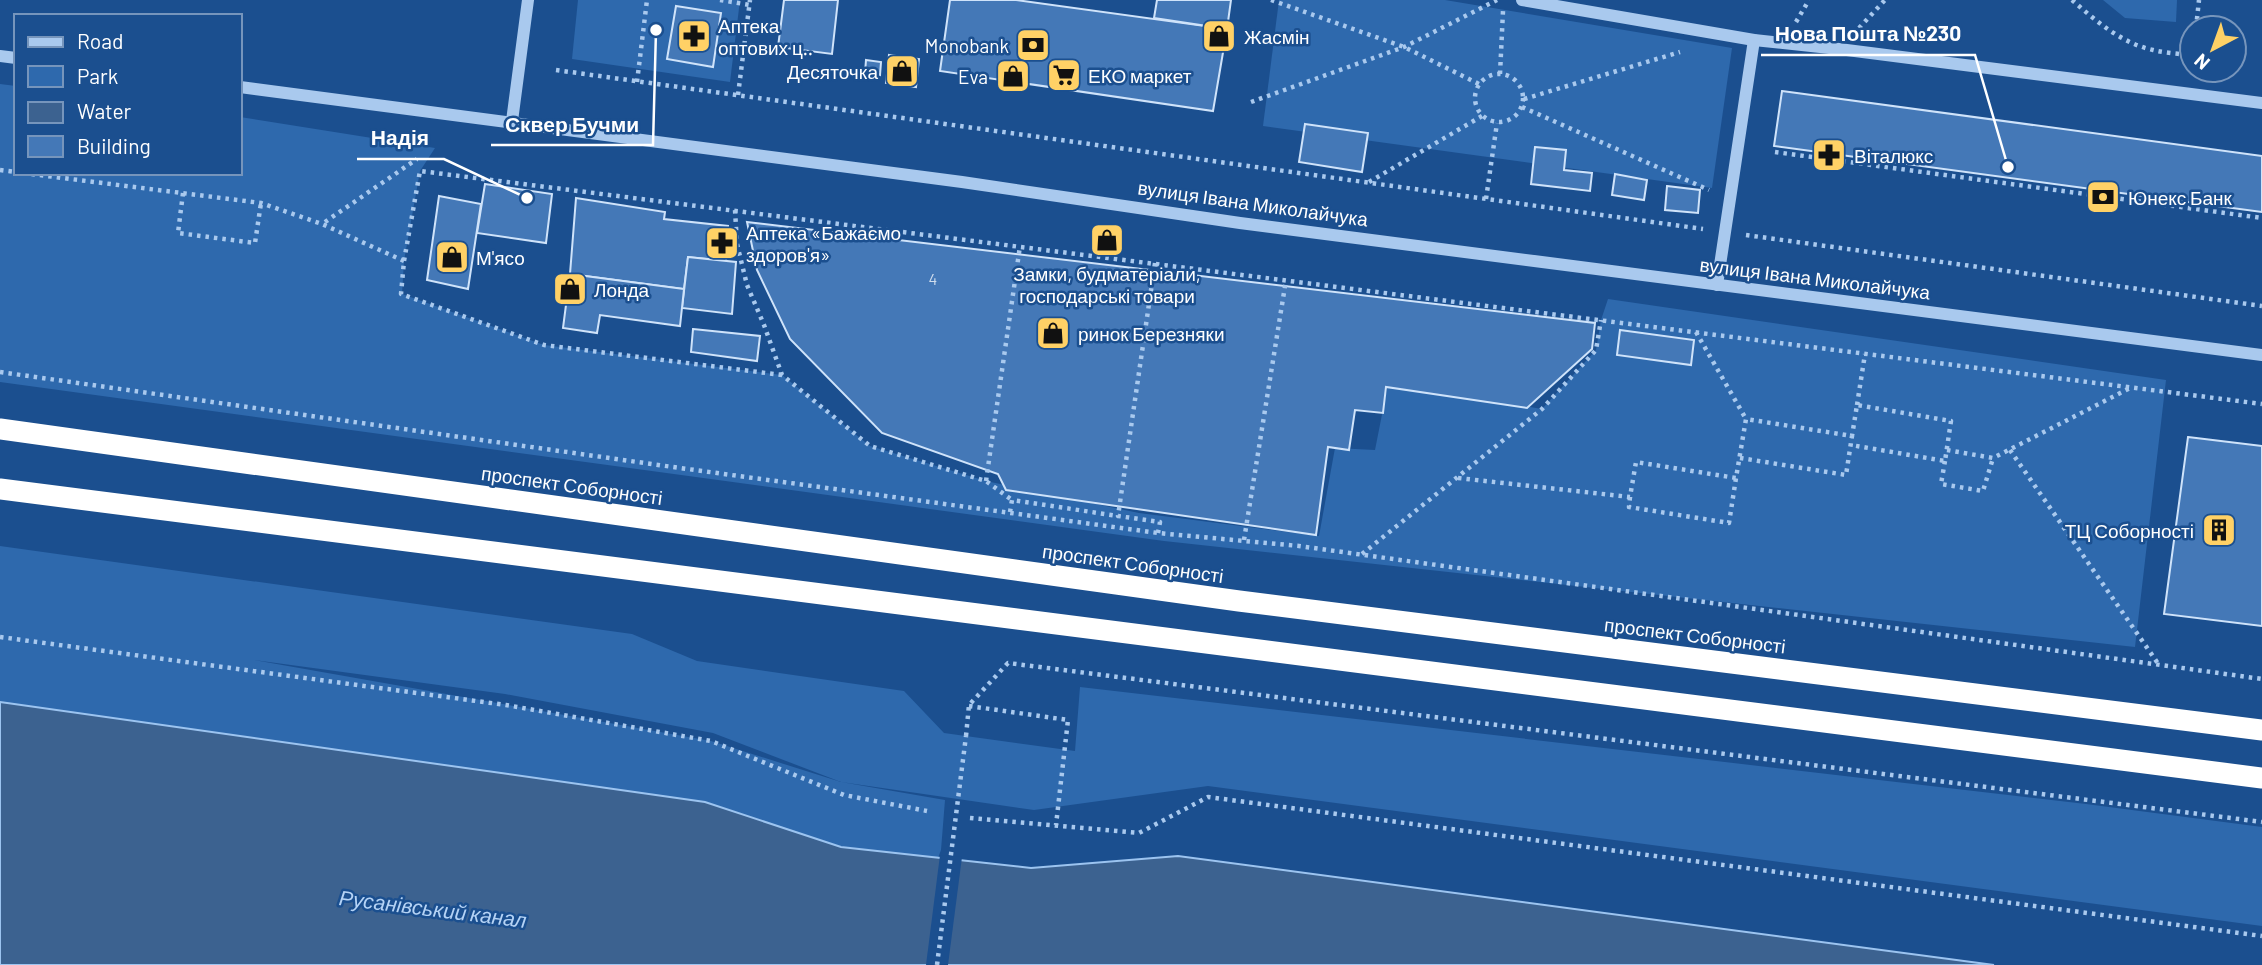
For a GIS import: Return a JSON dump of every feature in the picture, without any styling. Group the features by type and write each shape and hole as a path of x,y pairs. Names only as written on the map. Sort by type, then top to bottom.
{"highway":[{"name":"проспект Соборності","path":"0,429 1239,601 2262,730"},
{"path":"0,489 2262,778"}],"street":[{"path":"512,121 528,0"},
{"path":"1522,0 1731,37 2262,103"},
{"path":"1717,285 1754,40"},
{"name":"вулиця Івана Миколайчука","path":"242,87 512,121 568,131 1150,208 1254,225 2262,355"}],"path":[{"path":"637,82 647,0"},
{"path":"720,0 750,3 738,95"},
{"path":"1271,0 1404,47 1479,85"},
{"path":"1251,102 1404,47 1497,0"},
{"path":"1500,74 1503,0"},
{"path":"1839,49 1885,0"},
{"path":"2072,0 2104,27 2136,44 2152,50 2178,53"},
{"path":"1524,100 1731,37"},
{"path":"556,70 2262,306"},
{"path":"1500,74 1514,79 1520,85 1524,100 1512,119 1497,123 1482,116 1475,100 1479,85 1485,78 1500,74"},
{"path":"1522,107 1729,199"},
{"path":"1368,183 1482,116"},
{"path":"1486,199 1497,123"},
{"path":"1775,152 2262,218"},
{"path":"323,224 417,159"},
{"path":"782,375 544,345 401,294 420,171 2262,404"},
{"path":"39,175 261,203 323,224 404,261"},
{"path":"183,193 178,233 255,243 261,203"},
{"path":"735,210 737,244 747,285 782,375 870,446 986,481 1012,500 1160,522 1158,533"},
{"path":"986,481 1020,246"},
{"path":"1118,516 1155,263"},
{"path":"1244,540 1286,280"},
{"path":"1362,555 1542,409 1596,349 1601,320"},
{"path":"1696,332 1746,419 1729,523 1629,507 1636,462 1736,478"},
{"path":"1740,458 1846,475 1865,354"},
{"path":"0,372 694,470 1158,533 1244,540 1362,555 2262,680"},
{"path":"1947,450 1993,458 2132,387"},
{"path":"1857,405 1951,421 1941,484 1983,491 1993,458"},
{"path":"1746,419 1852,436"},
{"path":"1851,445 1945,461"},
{"path":"2010,450 2159,665"},
{"path":"1458,478 1630,497"},
{"path":"1010,512 1012,500"},
{"path":"0,637 506,705 711,741 844,795 927,811"},
{"path":"937,965 969,705 1008,663 2262,822"},
{"path":"969,705 1068,720 1056,825"},
{"path":"970,818 1139,833 1208,797 2262,936"}],"green space":[{"path":"578,0 740,0 730,82 572,59"},
{"path":"1279,0 1445,0 1732,48 1712,188 1263,126"},
{"path":"2103,0 2177,0 2176,22 2125,18"},
{"path":"0,84 14,86 14,175 242,175 242,117 435,148 420,171 404,261 402,294 544,345 782,375 870,446 986,481 1139,513 1319,536 1335,448 1375,450 1388,384 1542,409 1596,350 1608,299 2166,380 2135,647 1164,541 0,382"},
{"path":"0,546 632,634 697,661 904,691 944,733 1075,751 1080,687 2086,804 2262,827 2262,926 1208,786 1034,810 841,782 945,800 938,858 837,846 705,802 0,702","holes":["254,660 505,694 713,733 841,782 711,741"]}],"water":[{"name":"Русанівський канал","path":"0,702 705,802 841,847 1031,868 1178,856 1994,965 0,965"}],"pier":[{"path":"940,855 962,857 948,965 926,965"}],"building":[{"path":"784,0 838,0 832,54 778,47"},
{"path":"950,0 1016,0 1227,29 1213,111 940,71"},
{"path":"1157,0 1231,0 1227,29 1154,18"},
{"name":"Аптека оптових ц‥","path":"676,6 721,13 713,67 667,59"},
{"name":"Десяточка","path":"889,55 919,59 916,87 886,83"},
{"path":"866,60 881,62 880,75 865,73"},
{"path":"1782,91 2262,156 2262,212 1774,146"},
{"path":"1305,124 1368,133 1362,172 1299,162"},
{"path":"1535,147 1566,150 1564,170 1592,173 1590,191 1531,184"},
{"path":"1615,174 1647,180 1644,200 1612,195"},
{"path":"485,184 552,194 546,243 477,233"},
{"path":"1667,186 1700,190 1698,213 1665,210"},
{"name":"М'ясо","path":"439,196 481,204 468,289 427,280"},
{"path":"576,198 665,212 664,219 728,226 726,261 688,257 684,289 570,274"},
{"name":"ринок Березняки","path":"747,222 1595,323 1592,349 1527,408 1386,387 1383,413 1355,410 1349,450 1328,447 1316,535 1006,490 998,474 882,433 790,339 757,270"},
{"path":"688,257 736,262 732,314 682,308"},
{"path":"570,274 684,289 680,326 600,315 597,333 563,328"},
{"path":"693,329 760,336 757,361 691,352"},
{"path":"1620,330 1694,340 1691,365 1617,355"},
{"name":"ТЦ Соборності","path":"2188,437 2262,446 2262,626 2164,614"}],"place":[{"name":"Сквер Бучми","path":"656,30"},
{"name":"Аптека оптових ц‥","path":"694,36"},
{"name":"Жасмін","path":"1219,36"},
{"name":"Monobank","path":"1033,45"},
{"name":"Десяточка","path":"902,71"},
{"name":"ЕКО маркет","path":"1064,75"},
{"name":"Eva","path":"1013,76"},
{"name":"Віталюкс","path":"1829,155"},
{"name":"Нова Пошта №230","path":"2008,167"},
{"name":"Юнекс Банк","path":"2103,197"},
{"name":"Надія","path":"527,198"},
{"name":"Замки, будматеріали, господарські товари","path":"1107,240"},
{"name":"Аптека «Бажаємо здоров'я»","path":"722,243"},
{"name":"М'ясо","path":"452,257"},
{"name":"Лонда","path":"570,289"},
{"name":"ринок Березняки","path":"1053,333"},
{"name":"ТЦ Соборності","path":"2219,530"}]}
